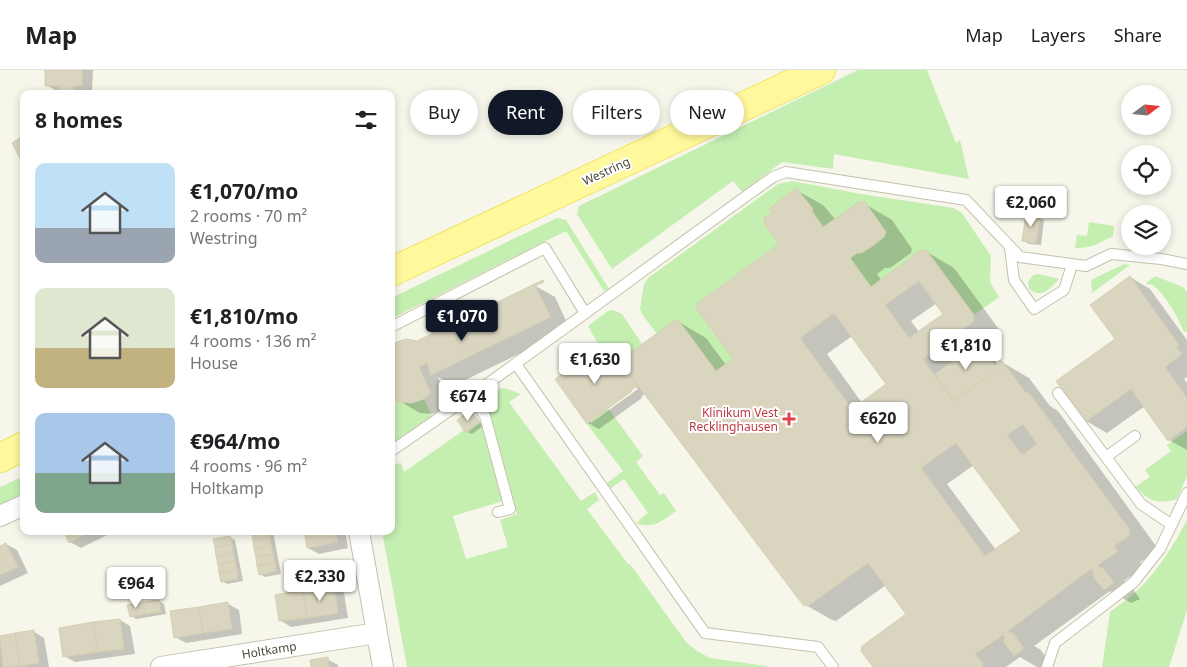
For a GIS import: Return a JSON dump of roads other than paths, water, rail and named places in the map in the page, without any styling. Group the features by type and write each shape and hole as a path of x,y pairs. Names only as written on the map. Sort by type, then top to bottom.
{"main road":[{"name":"Westring","path":"395,270 821,70"},
{"path":"0,458 20,448"}],"street":[{"path":"0,516 20,507"},
{"path":"359,535 383,667"},
{"name":"Holtkamp","path":"161,667 377,633"}],"lane":[{"path":"395,449 471,397 773,177 786,172 966,200 1020,257 1086,266 1111,254 1161,258 1187,264"},
{"path":"395,325 545,248 585,313"},
{"path":"1010,248 1014,280 1034,309 1064,290 1072,265"},
{"path":"516,364 705,633 818,647 833,667"},
{"path":"1058,393 1140,504 1172,525"},
{"path":"471,397 485,416 510,509 498,512"},
{"path":"1106,457 1135,436"},
{"path":"1047,667 1055,643 1134,582 1160,549 1187,493"}],"place":[{"name":"Klinikum Vest Recklinghausen","path":"789,419"}]}
